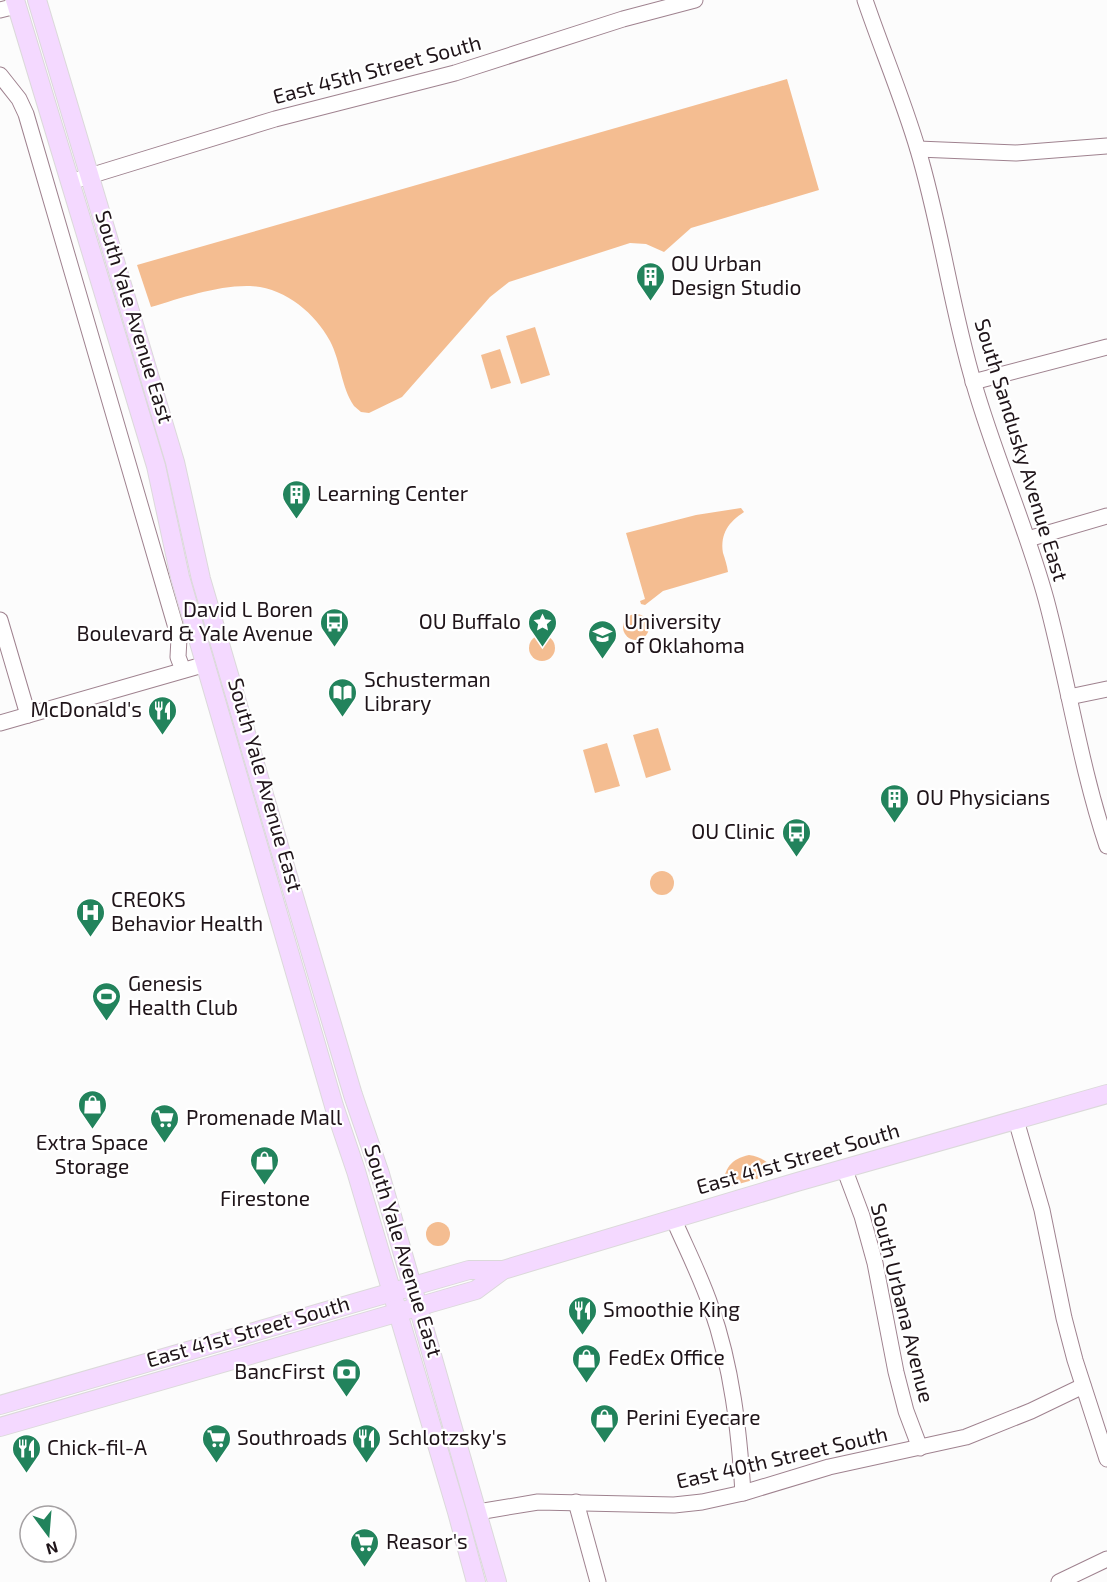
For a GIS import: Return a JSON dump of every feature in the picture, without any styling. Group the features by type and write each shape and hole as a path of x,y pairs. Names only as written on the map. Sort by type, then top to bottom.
{"main road":[{"name":"South Yale Avenue East","path":"39,0 175,462 201,579 332,1026 380,1174 497,1582"},
{"path":"10,5 39,0"},
{"name":"South Yale Avenue East","path":"10,5 70,182 156,466 180,577 476,1582"},
{"path":"115,328 135,322"},
{"path":"206,664 225,660"},
{"path":"305,1004 332,1026"},
{"name":"East 41st Street South","path":"0,1405 469,1270 503,1270 844,1168 1107,1094"},
{"name":"East 41st Street South","path":"0,1427 476,1290 503,1270"},
{"path":"75,1406 77,1383"},
{"path":"59,1388 75,1406"}],"street":[{"name":"East 45th Street South","path":"70,182 275,119 455,73 623,19 695,0"},
{"name":"South Sandusky Avenue East","path":"865,0 918,149 973,382 1028,539 1046,600 1087,779 1107,846"},
{"path":"0,75 19,99 26,114 179,638 178,657 183,670"},
{"path":"918,149 1016,153 1107,147"},
{"path":"973,382 1107,347"},
{"path":"1028,539 1107,516"},
{"path":"0,620 28,714"},
{"path":"0,723 206,664"},
{"path":"1069,697 1107,689"},
{"path":"1016,1120 1042,1210 1064,1318 1107,1459"},
{"name":"South Urbana Avenue","path":"844,1168 875,1263 896,1372 906,1411 920,1448"},
{"path":"674,1218 711,1307 724,1353 734,1400 743,1493"},
{"name":"East 40th Street South","path":"478,1512 538,1502 674,1505 702,1502 743,1493 829,1467 966,1437 1031,1411 1083,1386"},
{"path":"576,1502 598,1582"},
{"path":"1059,1582 1107,1559"}],"shaded area":[{"path":"787,79 819,190 691,228 664,252 646,244 630,243 509,282 490,297 402,397 369,413 361,412 354,406 330,341 316,321 297,303 275,291 238,286 200,293 151,307 137,265"},
{"path":"535,327 550,375 521,384 506,336"},
{"path":"500,349 511,383 491,389 481,355"},
{"path":"741,508 744,512 730,524 724,534 722,546 728,572 663,591 645,605 641,604 640,601 645,599 626,533 696,515"},
{"path":"636,614 646,617 649,627 646,637 636,640 626,637 623,627 626,617"},
{"path":"542,635 551,639 555,648 551,657 542,661 533,657 529,648 533,639"},
{"path":"658,728 671,770 646,778 633,735"},
{"path":"607,743 620,786 595,793 583,750"},
{"path":"662,871 671,874 674,883 671,892 662,895 653,892 650,883 653,874"},
{"path":"749,1155 765,1161 775,1174 724,1188 726,1171 732,1162"},
{"path":"438,1222 447,1225 450,1234 447,1243 438,1246 429,1243 426,1234 429,1225"}],"place":[{"name":"OU Urban Design Studio","path":"650,302"},
{"name":"Learning Center","path":"296,520"},
{"name":"David L Boren Boulevard & Yale Avenue","path":"334,648"},
{"name":"OU Buffalo","path":"542,648"},
{"name":"University of Oklahoma","path":"603,660"},
{"name":"Schusterman Library","path":"343,718"},
{"name":"McDonald's","path":"163,736"},
{"name":"OU Physicians","path":"895,824"},
{"name":"OU Clinic","path":"796,858"},
{"name":"CREOKS Behavior Health","path":"90,938"},
{"name":"Genesis Health Club","path":"107,1022"},
{"name":"Extra Space Storage","path":"92,1130"},
{"name":"Promenade Mall","path":"165,1144"},
{"name":"Firestone","path":"265,1186"},
{"name":"Smoothie King","path":"582,1336"},
{"name":"FedEx Office","path":"587,1384"},
{"name":"BancFirst","path":"346,1398"},
{"name":"Perini Eyecare","path":"605,1444"},
{"name":"Southroads","path":"216,1464"},
{"name":"Schlotzsky's","path":"367,1464"},
{"name":"Chick-fil-A","path":"26,1474"},
{"name":"Reasor's","path":"365,1568"}]}
